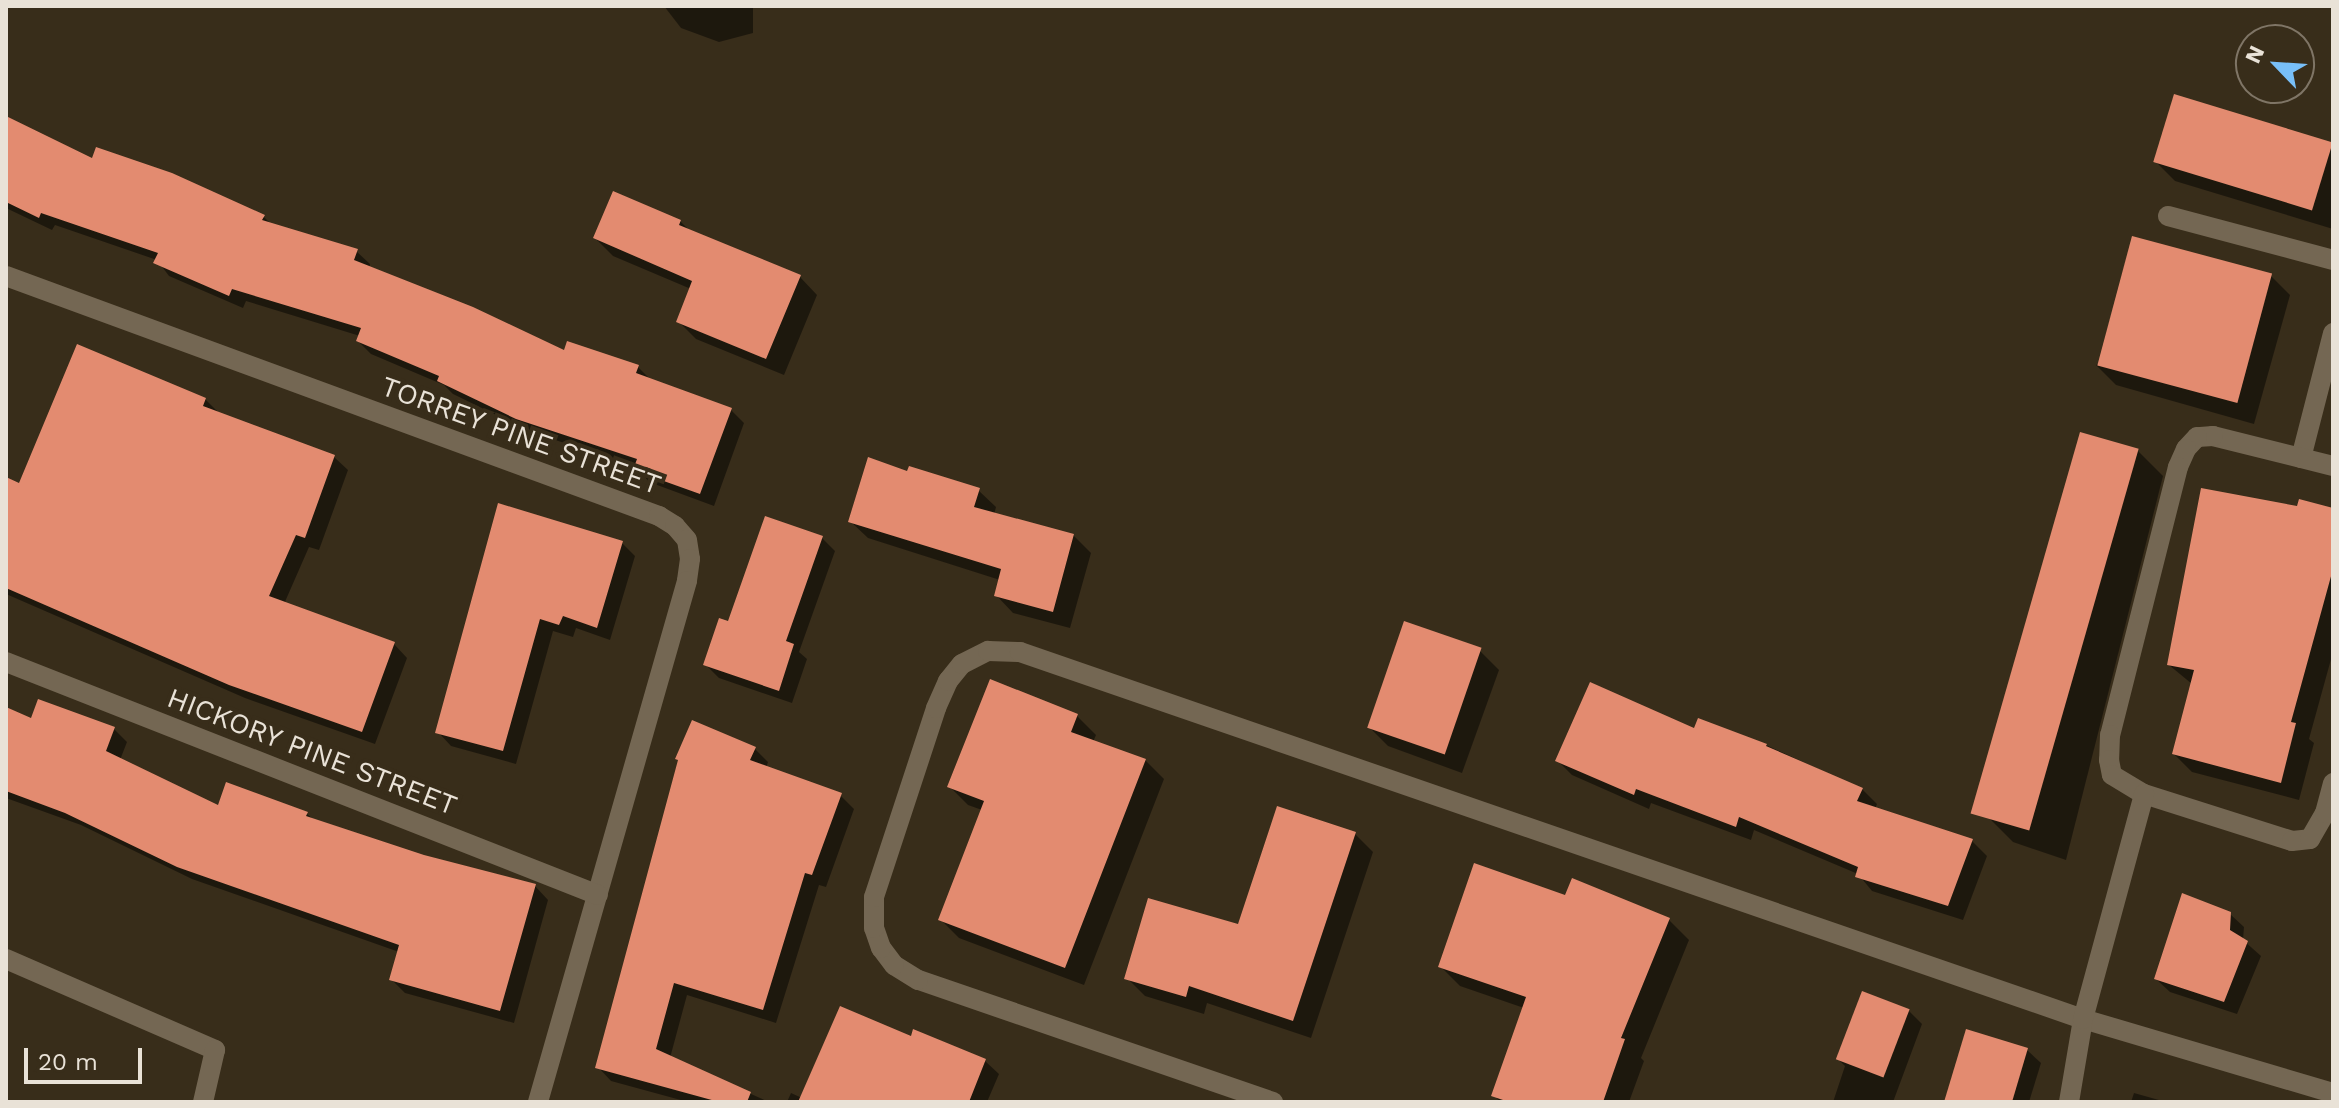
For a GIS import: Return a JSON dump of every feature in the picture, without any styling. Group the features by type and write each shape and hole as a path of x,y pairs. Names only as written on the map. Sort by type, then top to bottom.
{"street":[{"path":"2168,216 2333,260"},
{"name":"TORREY PINE STREET","path":"6,276 659,516 675,526 687,540 690,559 687,581 538,1102"},
{"path":"2301,458 2333,333"},
{"path":"2333,466 2213,436 2197,437 2186,449 2178,467 2110,735 2112,775 2144,794 2292,841 2310,839 2325,813 2333,783"},
{"path":"1273,1102 918,980 894,965 881,948 874,928 874,897 936,708 948,681 962,664 988,651 1020,652 2083,1019 2333,1093"},
{"name":"HICKORY PINE STREET","path":"6,662 598,895"},
{"path":"2069,1102 2083,1019 2144,794"},
{"path":"6,959 215,1050 203,1102"}],"building":[{"path":"2174,94 2333,143 2312,210 2153,162"},
{"path":"6,116 92,158 96,147 172,173 265,215 262,220 358,249 354,260 473,307 564,350 567,341 639,365 636,373 732,408 700,494 633,470 637,459 516,419 437,381 439,376 356,341 361,328 232,289 229,296 153,263 158,253 41,213 39,218 6,202"},
{"path":"613,191 681,220 679,225 801,275 766,359 676,322 692,281 593,238"},
{"path":"2132,236 2272,274 2237,403 2097,365"},
{"path":"77,344 206,398 203,406 335,455 305,538 296,535 269,596 395,642 362,732 229,685 6,588 6,477 19,483"},
{"path":"2080,432 2139,449 2029,830 1971,814"},
{"path":"868,457 907,471 909,466 980,488 974,507 1074,534 1053,612 994,596 1001,569 848,522"},
{"path":"2201,488 2297,506 2299,499 2333,508 2333,569 2291,722 2296,723 2281,783 2172,754 2194,670 2167,665"},
{"path":"498,503 623,541 597,628 563,616 559,625 540,619 503,751 435,733"},
{"path":"765,516 823,536 786,641 794,644 779,691 703,665 719,618 728,621"},
{"path":"1404,621 1482,648 1445,755 1367,728"},
{"path":"990,679 1078,714 1071,732 1146,759 1065,968 938,920 984,801 947,787"},
{"path":"1590,682 1694,728 1698,718 1767,744 1863,788 1857,801 1973,839 1948,906 1855,877 1858,867 1739,817 1736,827 1636,789 1634,795 1555,761"},
{"path":"38,699 115,727 106,751 218,805 226,782 308,812 306,816 424,855 536,884 500,1011 389,980 399,945 177,867 65,813 6,791 6,707 31,718"},
{"path":"692,720 756,747 750,760 842,793 812,875 805,873 763,1010 674,983 656,1049 751,1092 747,1102 719,1102 595,1068 678,760 675,759"},
{"path":"1277,806 1356,832 1293,1021 1189,986 1186,997 1124,979 1148,898 1238,924"},
{"path":"1474,863 1565,895 1572,878 1670,918 1621,1038 1625,1039 1603,1102 1509,1102 1491,1096 1526,997 1438,967"},
{"path":"2182,893 2231,912 2230,930 2248,941 2224,1002 2154,979"},
{"path":"1862,991 1910,1009 1883,1077 1836,1059"},
{"path":"840,1006 911,1036 913,1029 986,1059 969,1102 798,1102"},
{"path":"1966,1029 2028,1048 2012,1102 1944,1102"}]}
